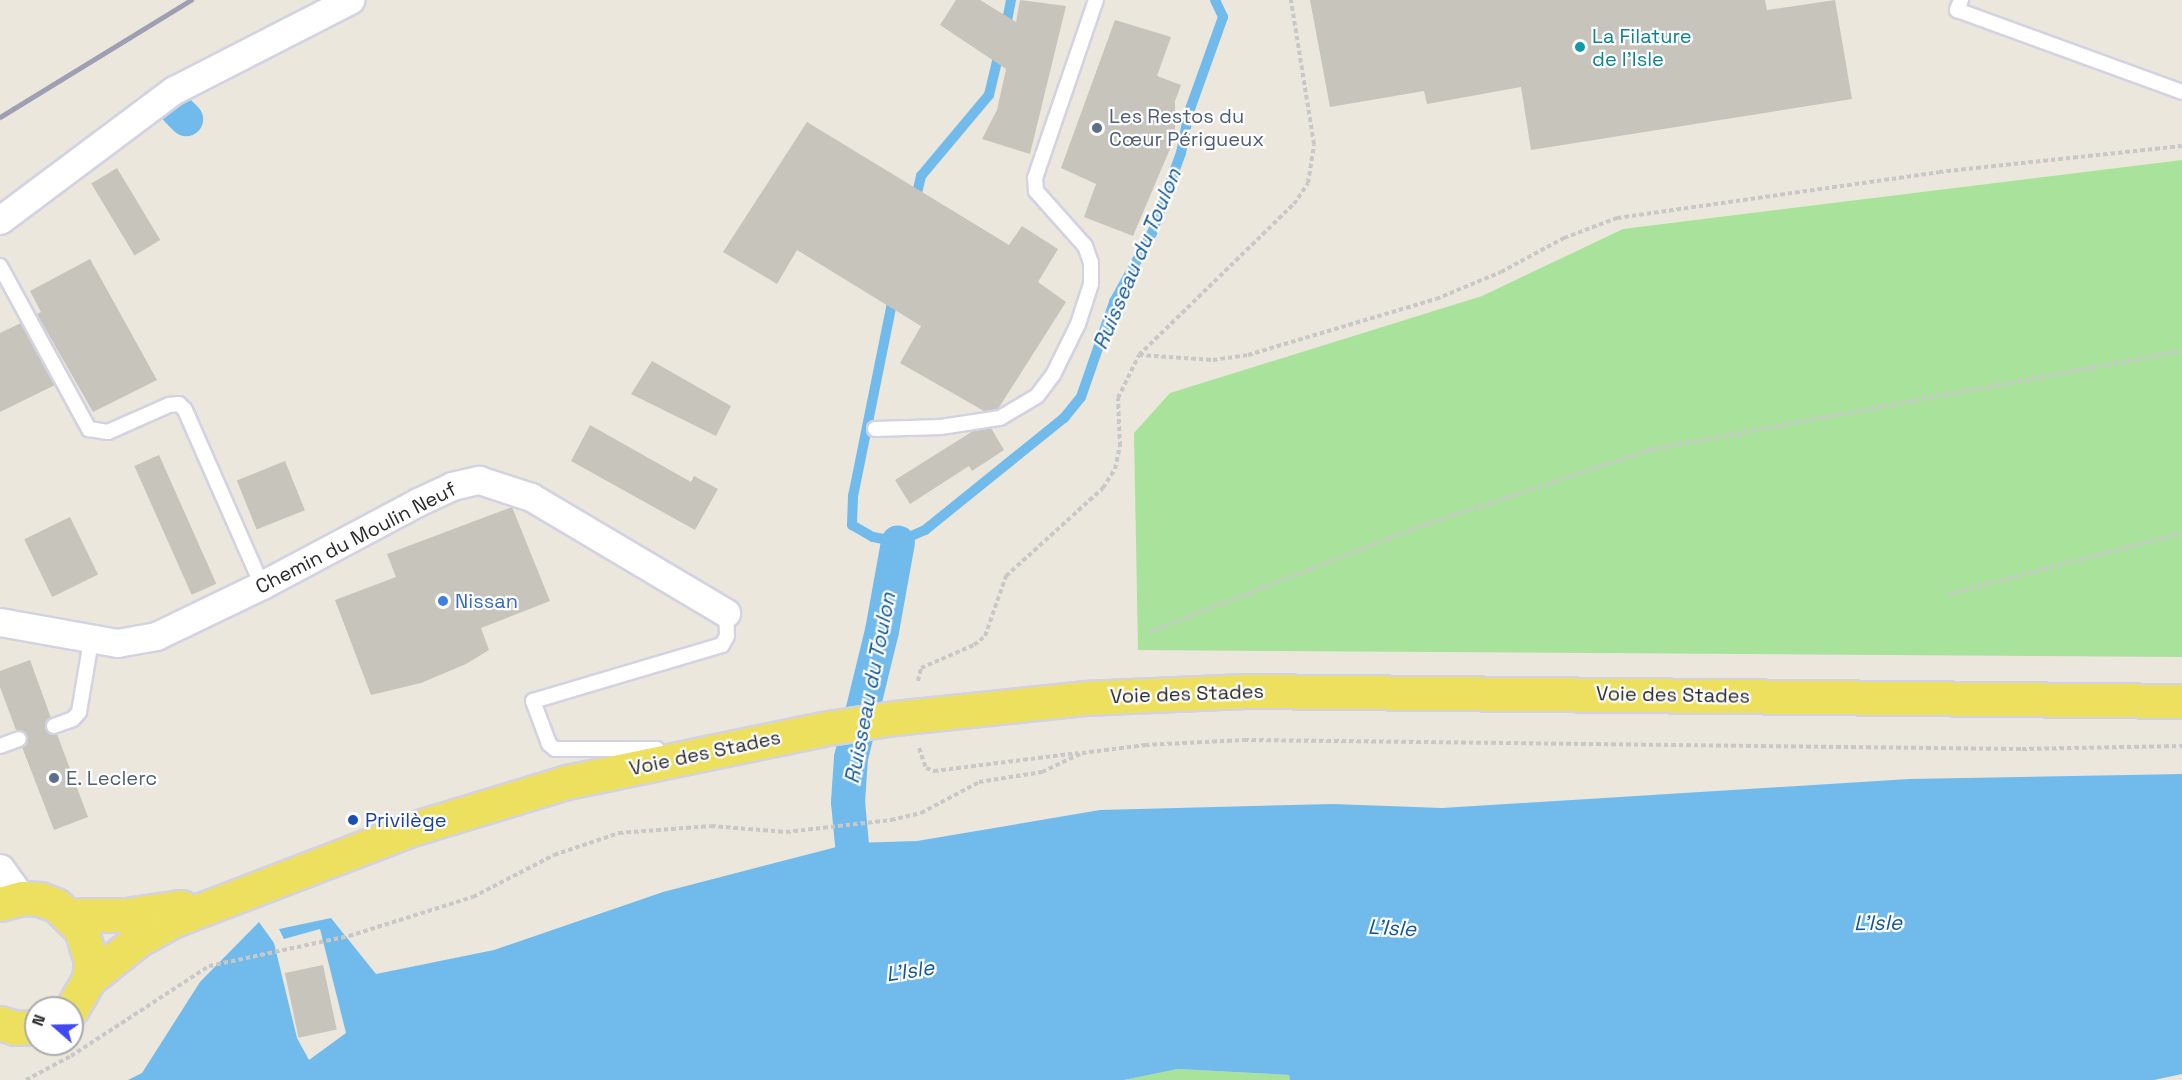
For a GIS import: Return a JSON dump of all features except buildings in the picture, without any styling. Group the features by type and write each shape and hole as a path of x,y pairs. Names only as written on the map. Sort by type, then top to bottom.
{"main road":[{"name":"Voie des Stades","path":"89,979 138,939 218,900 409,830 556,785 822,729 895,718 1083,698 1246,691 2182,701"},
{"name":"Voie des Stades","path":"70,915 126,915 218,900"},
{"path":"11,901 56,905 70,915 89,945 89,979 79,996"},
{"path":"0,1023 15,1028 24,1028"}],"street":[{"path":"0,220 174,90 350,0"},
{"name":"Chemin du Moulin Neuf","path":"0,622 91,641 117,644 156,636 262,585 418,502 452,486 479,480 531,497 726,613"},
{"path":"0,868 11,901"}],"lane":[{"path":"875,429 941,427 1000,417 1037,396 1053,375 1078,324 1091,284 1091,263 1084,246 1036,191 1035,178 1096,0"},
{"path":"1961,0 1957,10 2182,92"},
{"path":"0,266 89,429 108,432 169,405 179,404 185,410 262,585"},
{"path":"726,613 728,624 722,645 532,700 549,744 564,752 728,748"},
{"path":"54,726 73,719 79,712 91,641"},
{"path":"0,746 19,739"}],"path":[{"path":"918,685 921,668 974,645 985,636 1006,576 1103,488 1115,469 1120,446 1118,398 1139,355 1294,204 1308,183 1314,144 1291,0"},
{"path":"1139,355 1213,360 1248,355 1436,299 1501,272 1564,238 1617,218 1939,172 2182,146"},
{"path":"1149,632 1424,525 1649,450 2182,351"},
{"path":"1949,594 2182,533"},
{"path":"919,747 921,759 934,771 1145,745 1266,740 1941,749 2182,746"},
{"path":"26,1080 70,1056 209,966 349,936 473,897 554,855 619,833 711,826 786,832 891,820 921,813 979,782 1042,772 1082,753"}],"green space":[{"path":"2182,160 2182,657 1138,650 1134,433 1170,393 1482,296 1623,229"},
{"path":"1178,1069 1289,1075 1290,1080 1124,1080"}],"water":[{"name":"L'Isle","path":"2182,774 2182,1074 2154,1080 1290,1080 1289,1075 1178,1069 1124,1080 128,1080 142,1073 200,982 259,922 274,943 297,1038 309,1060 346,1033 320,929 284,939 279,929 331,918 376,974 494,950 663,892 852,843 917,841 1100,810 1333,804 1442,808 1909,779"}],"waterway":[{"name":"Ruisseau du Toulon","path":"1005,31 1011,0"},
{"name":"Ruisseau du Toulon","path":"894,293 853,496 852,525 873,537 898,542 925,530 1064,418 1081,397 1114,302 1152,233 1181,153 1189,112 1223,17 1215,0"},
{"name":"Ruisseau du Toulon","path":"915,202 921,176 989,95 1000,49"},
{"path":"177,110 186,119"},
{"name":"Ruisseau du Toulon","path":"856,888 848,802 851,758 882,631 898,542"}],"railway":[{"path":"0,117 191,0"}],"place":[{"name":"La Filature de l'Isle","path":"1580,47"},
{"name":"Les Restos du Cœur Périgueux","path":"1097,128"},
{"name":"Nissan","path":"443,601"},
{"name":"E. Leclerc","path":"54,778"},
{"name":"Privilège","path":"353,820"}]}
